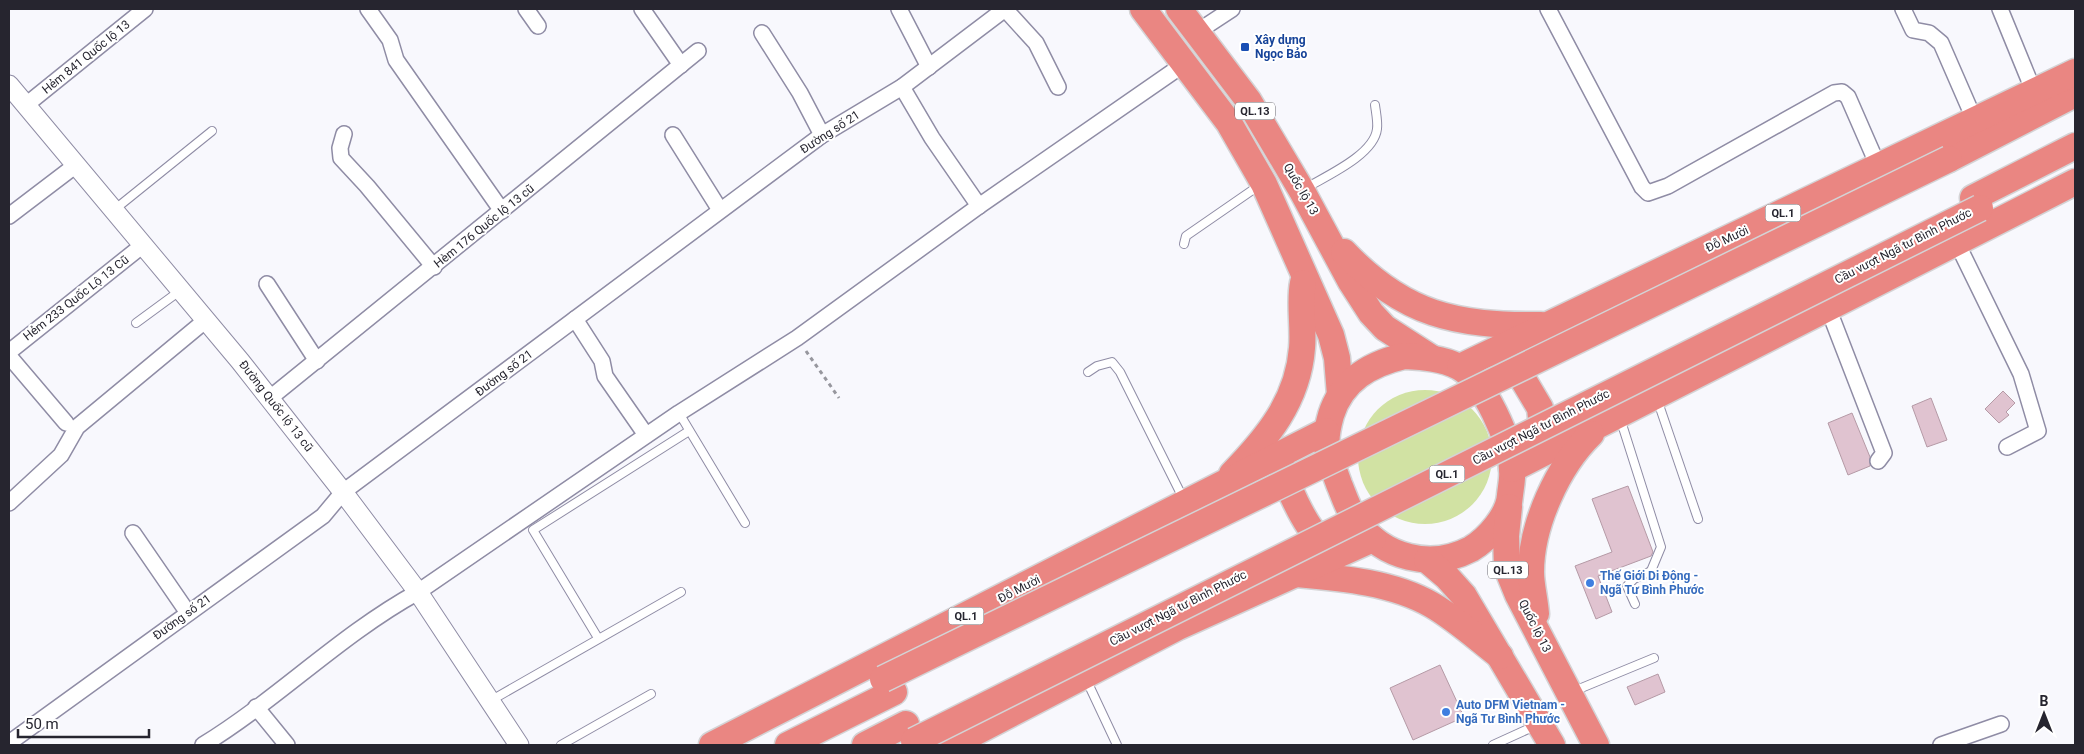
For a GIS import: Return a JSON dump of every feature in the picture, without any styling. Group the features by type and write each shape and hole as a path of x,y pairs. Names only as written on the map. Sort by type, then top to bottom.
{"highway":[{"name":"QL.13","path":"1143,9 1229,123 1264,184 1307,290"},
{"name":"Quốc lộ 13","path":"1180,9 1248,100 1302,191 1351,282 1378,322 1431,358"},
{"name":"QL.13","path":"1187,68 1199,98 1254,189 1335,348 1340,396"},
{"name":"Đỗ Mười","path":"1460,367 1879,168 2075,72"},
{"path":"1951,164 2075,94"},
{"path":"751,745 888,685 1951,164 2075,106"},
{"name":"QL.1","path":"1976,203 2075,146"},
{"name":"QL.1","path":"1976,203 2075,159"},
{"path":"1512,469 2075,182"},
{"name":"Cầu vượt Ngã tư Bình Phước","path":"908,737 1976,203"},
{"path":"1318,220 1368,276 1391,294 1408,303 1463,320 1516,325 1546,325"},
{"path":"1219,487 1269,434 1290,400 1298,375 1302,350 1307,290"},
{"path":"1490,353 1504,359 1514,367 1536,400 1542,415 1545,452"},
{"name":"QL.13","path":"1404,356 1431,358 1460,367 1489,402 1503,430 1512,469 1510,499 1496,525 1487,537 1476,546 1445,559 1427,560 1399,555 1373,539 1356,521 1343,494 1327,447 1326,432 1340,396 1363,371 1382,362 1404,356"},
{"path":"1539,634 1530,573 1535,539 1560,473 1577,448 1612,417"},
{"name":"Đỗ Mười","path":"712,745 1326,432"},
{"path":"1280,457 1286,478 1309,525 1319,539 1342,552"},
{"name":"Quốc lộ 13","path":"1510,499 1506,536 1507,568 1596,745"},
{"path":"951,745 1178,627 1373,539"},
{"path":"1427,560 1460,590 1546,734"},
{"path":"1293,574 1360,582 1419,599 1445,613 1500,656"},
{"path":"788,745 888,685"},
{"name":"QL.1","path":"865,745 908,737"}],"street":[{"path":"368,9 390,40 396,60 502,211"},
{"path":"526,9 538,26"},
{"path":"642,9 681,64"},
{"path":"899,9 928,67"},
{"path":"1005,9 1036,43 1058,87"},
{"name":"Đường số 21","path":"9,743 323,516 343,492 720,210 822,135 902,87 1005,9"},
{"path":"1197,32 1232,9"},
{"path":"1548,9 1642,187 1648,192 1668,186 1834,93 1842,92 1848,97 1879,168"},
{"path":"1903,9 1913,30 1929,33 1942,43 1975,121"},
{"path":"2000,9 2034,92"},
{"name":"Hẻm 841 Quốc lộ 13","path":"26,105 139,11"},
{"path":"762,34 800,93 822,135"},
{"name":"Hèm 176 Quốc lộ 13 cũ","path":"270,398 434,267 698,51"},
{"path":"203,745 390,607 418,592 678,413 797,338 979,206 1187,68"},
{"name":"Đường Quốc lộ 13 cũ","path":"9,85 206,320 343,492 418,592 519,745"},
{"path":"902,87 932,138 979,206"},
{"path":"344,134 340,148 340,158 368,186 434,267"},
{"path":"673,135 720,210"},
{"path":"9,216 76,165"},
{"path":"1957,243 2021,374 2038,431 2008,447"},
{"name":"Hẻm 233 Quốc Lộ 13 Cũ","path":"9,352 143,244"},
{"path":"267,284 317,361"},
{"path":"1828,308 1877,430 1884,453 1878,461"},
{"path":"575,319 602,361 604,376 646,435"},
{"path":"9,503 61,455 77,426 206,320"},
{"path":"9,356 66,423"},
{"path":"133,533 188,613"},
{"path":"256,707 287,745"},
{"path":"1941,745 1969,740 2001,724"}],"lane":[{"path":"1302,191 1355,159 1370,145 1377,130 1375,106"},
{"path":"114,210 212,131"},
{"path":"1184,244 1186,236 1254,189"},
{"path":"136,324 181,290"},
{"path":"1088,372 1097,366 1112,362 1120,372 1186,504"},
{"path":"1656,395 1698,519"},
{"path":"678,413 744,523"},
{"path":"1612,417 1660,547 1651,571 1634,579 1627,586 1635,604"},
{"path":"598,638 533,530 689,431"},
{"path":"490,701 681,592"},
{"path":"1570,693 1654,658"},
{"path":"1084,675 1117,745"},
{"path":"561,745 651,694"},
{"path":"1493,745 1546,734"}],"path":[{"path":"797,338 839,398"}],"green space":[{"path":"1425,390 1450,396 1472,410 1486,432 1492,457 1486,482 1472,504 1450,518 1425,524 1400,518 1378,504 1364,482 1358,457 1364,432 1378,410 1400,396"}],"building":[{"path":"2003,391 2015,403 2006,412 2009,415 1999,423 1985,409"},
{"path":"1931,398 1947,440 1927,447 1912,406"},
{"path":"1852,413 1870,457 1870,466 1848,475 1828,423"},
{"path":"1628,486 1653,552 1651,556 1598,576 1612,612 1596,619 1575,566 1612,552 1592,499"},
{"path":"1440,665 1464,717 1413,740 1390,688"},
{"path":"1658,674 1665,692 1635,705 1627,687"}],"place":[{"name":"Xây dựng Ngọc Bảo","path":"1245,47"},
{"name":"Thế Giới Di Động - Ngã Tư Bình Phước","path":"1590,583"},
{"name":"Auto DFM Vietnam - Ngã Tư Bình Phước","path":"1446,712"}]}
